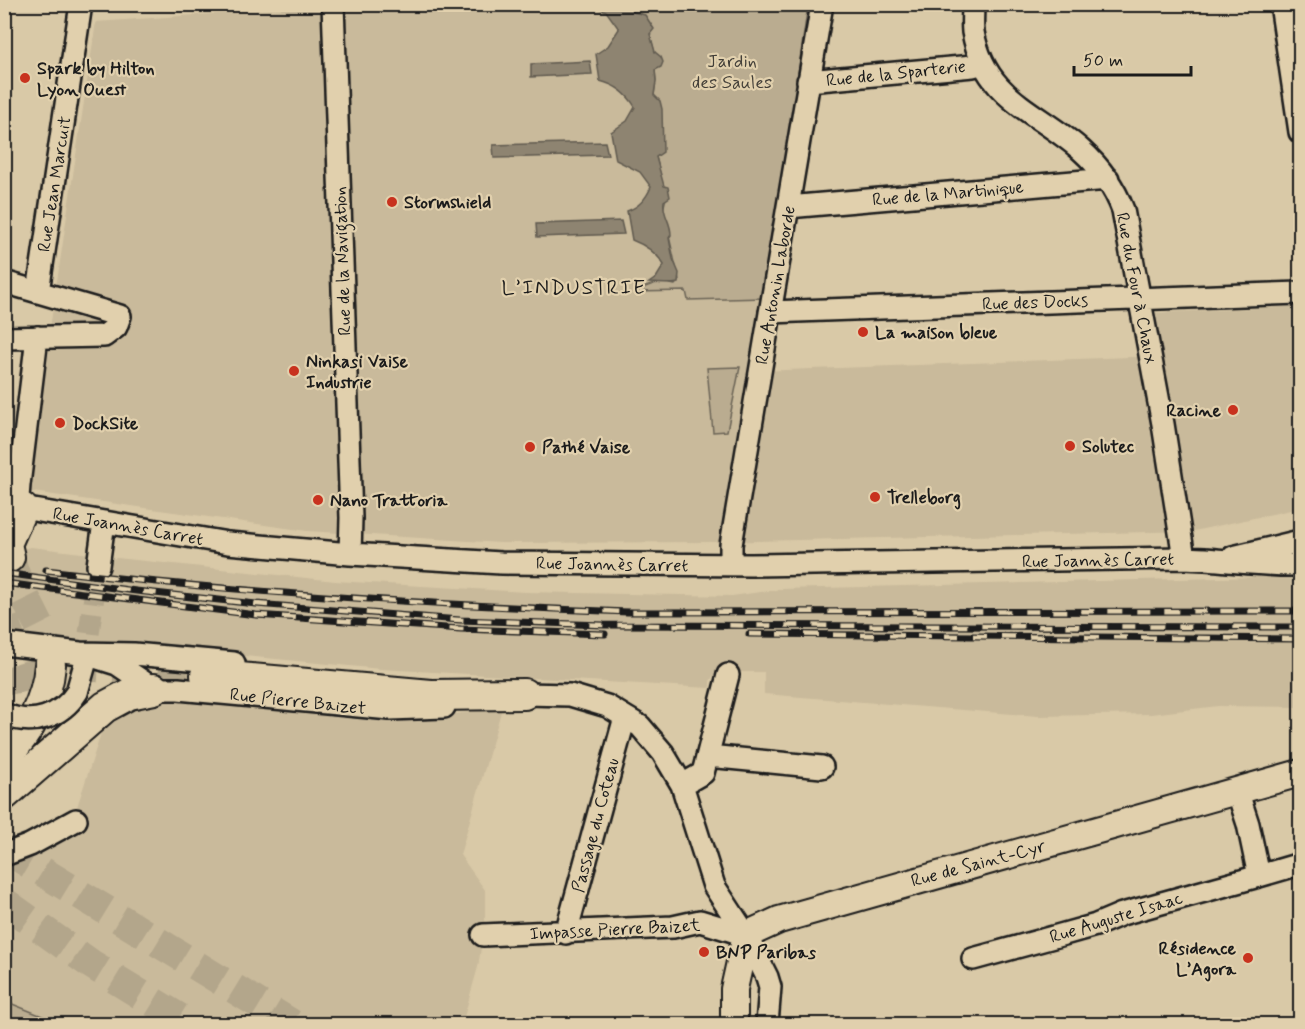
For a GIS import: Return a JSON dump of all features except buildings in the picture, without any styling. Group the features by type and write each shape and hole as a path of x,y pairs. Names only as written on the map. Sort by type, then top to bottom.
{"highway":[{"path":"7,547 13,507"},
{"path":"4,759 16,746 41,705 50,665"},
{"path":"206,675 431,694 524,694"},
{"path":"4,795 84,711 140,691 154,689"},
{"path":"4,730 15,707"}],"main road":[{"name":"Rue de Saint-Cyr","path":"746,935 779,920 827,904 1300,773"},
{"path":"734,1024 734,989 746,935"}],"street":[{"name":"Rue Jean Marcuit","path":"38,292 81,4"},
{"name":"Rue de la Navigation","path":"333,4 351,518 350,554"},
{"name":"Rue Antonin Laborde","path":"731,565 731,545 822,4"},
{"name":"Rue du Four à Chaux","path":"973,4 973,31 983,63 992,77 1007,96 1081,150 1108,179 1123,210 1163,424 1184,558"},
{"path":"1281,4 1300,132"},
{"name":"Rue de la Sparterie","path":"808,81 974,66 983,63"},
{"name":"Rue de la Martinique","path":"788,207 1108,179"},
{"path":"4,282 120,316 116,327 104,336 4,339"},
{"name":"Rue des Docks","path":"770,312 1300,293"},
{"path":"13,507 18,498 37,338"},
{"name":"Rue Joannès Carret","path":"13,507 228,543 350,554 501,563 731,565 1184,558 1223,559 1270,566 1300,565"},
{"path":"98,566 104,522"},
{"name":"Rue Joannès Carret","path":"1223,559 1300,541"},
{"name":"Rue Pierre Baizet","path":"4,644 117,664 154,689 178,689 390,710 490,703 524,694 570,694 607,706 640,726 663,753 682,785 714,886 746,935 767,977 770,987 767,1024"},
{"name":"Rue Pierre Baizet","path":"83,658 134,654 493,685 524,694"},
{"path":"15,707 23,720 44,718 62,709 84,711 83,658"},
{"path":"682,785 703,773 728,675"},
{"name":"Passage du Coteau","path":"566,933 625,717"},
{"path":"708,756 822,767"},
{"path":"1237,790 1248,824 1259,876"},
{"path":"4,855 30,846 76,820"},
{"name":"Rue Auguste Isaac","path":"973,959 1300,864"},
{"name":"Impasse Pierre Baizet","path":"483,935 673,927 700,921 746,935"}],"shaded area":[{"path":"352,4 662,5 688,300 765,298 759,371 1158,356 1151,313 1300,306 1300,508 1194,531 714,542 501,543 307,531 5,488 5,404 38,408 96,22"},
{"path":"591,5 631,5 633,12 645,15 654,29 650,34 655,52 663,62 661,67 655,70 654,95 660,101 662,109 663,152 656,157 664,186 668,187 670,197 664,201 664,206 671,230 669,238 673,259 679,273 678,283 649,283 656,278 664,265 650,250 632,240 627,211 642,202 651,187 640,172 616,160 611,132 627,121 635,107 620,90 600,81 596,54 608,46 619,29 606,11"},
{"path":"590,61 592,74 531,77 531,64"},
{"path":"605,142 608,155 494,158 493,145"},
{"path":"621,221 624,234 537,237 536,224"},
{"path":"31,547 90,554 106,568 111,559 117,558 335,581 525,592 732,596 782,589 1300,576 1300,707 1218,706 1151,714 1038,716 764,694 764,672 716,672 710,681 710,688 381,669 4,633 5,551 20,553"},
{"path":"162,700 415,719 502,708 460,855 485,890 485,923 478,967 462,1024 62,1024 5,1001 4,867 31,855 71,808 77,807 105,721"}],"green space":[{"name":"Jardin des Saules","path":"631,4 715,4 716,7 808,5 765,298 688,300 686,291 634,292 658,283 675,285 679,280 663,210 666,198 656,157 659,154 654,95 657,68 655,53 648,30 633,12"},
{"path":"740,367 727,431 713,432 707,368"},
{"path":"5,1001 62,1024 5,1024"}],"tunnel":[{"path":"9,557 19,585 42,631 50,665"},
{"path":"85,664 98,566"},
{"path":"4,620 20,668 26,700"},
{"path":"33,691 48,674 71,666 206,675"},
{"path":"4,848 292,1024"},
{"path":"4,902 91,964 189,1024"}],"railway":[{"path":"46,570 337,597 628,612 1300,611"},
{"path":"4,573 256,604 460,620 604,625 1300,627"},
{"path":"4,583 256,615 461,629 605,634"},
{"path":"749,634 1300,639"}],"place":[{"name":"Spark by Hilton Lyon Ouest","path":"25,78"},
{"name":"Stormshield","path":"392,202"},
{"name":"La maison bleue","path":"863,332"},
{"name":"Ninkasi Vaise Industrie","path":"294,371"},
{"name":"Racine","path":"1233,410"},
{"name":"DockSite","path":"60,423"},
{"name":"Solutec","path":"1070,446"},
{"name":"Pathé Vaise","path":"530,447"},
{"name":"Trelleborg","path":"875,497"},
{"name":"Nano Trattoria","path":"318,500"},
{"name":"BNP Paribas","path":"704,952"},
{"name":"Résidence L’Agora","path":"1248,958"}],"district":[{"name":"L’INDUSTRIE","path":"574,287"}]}
